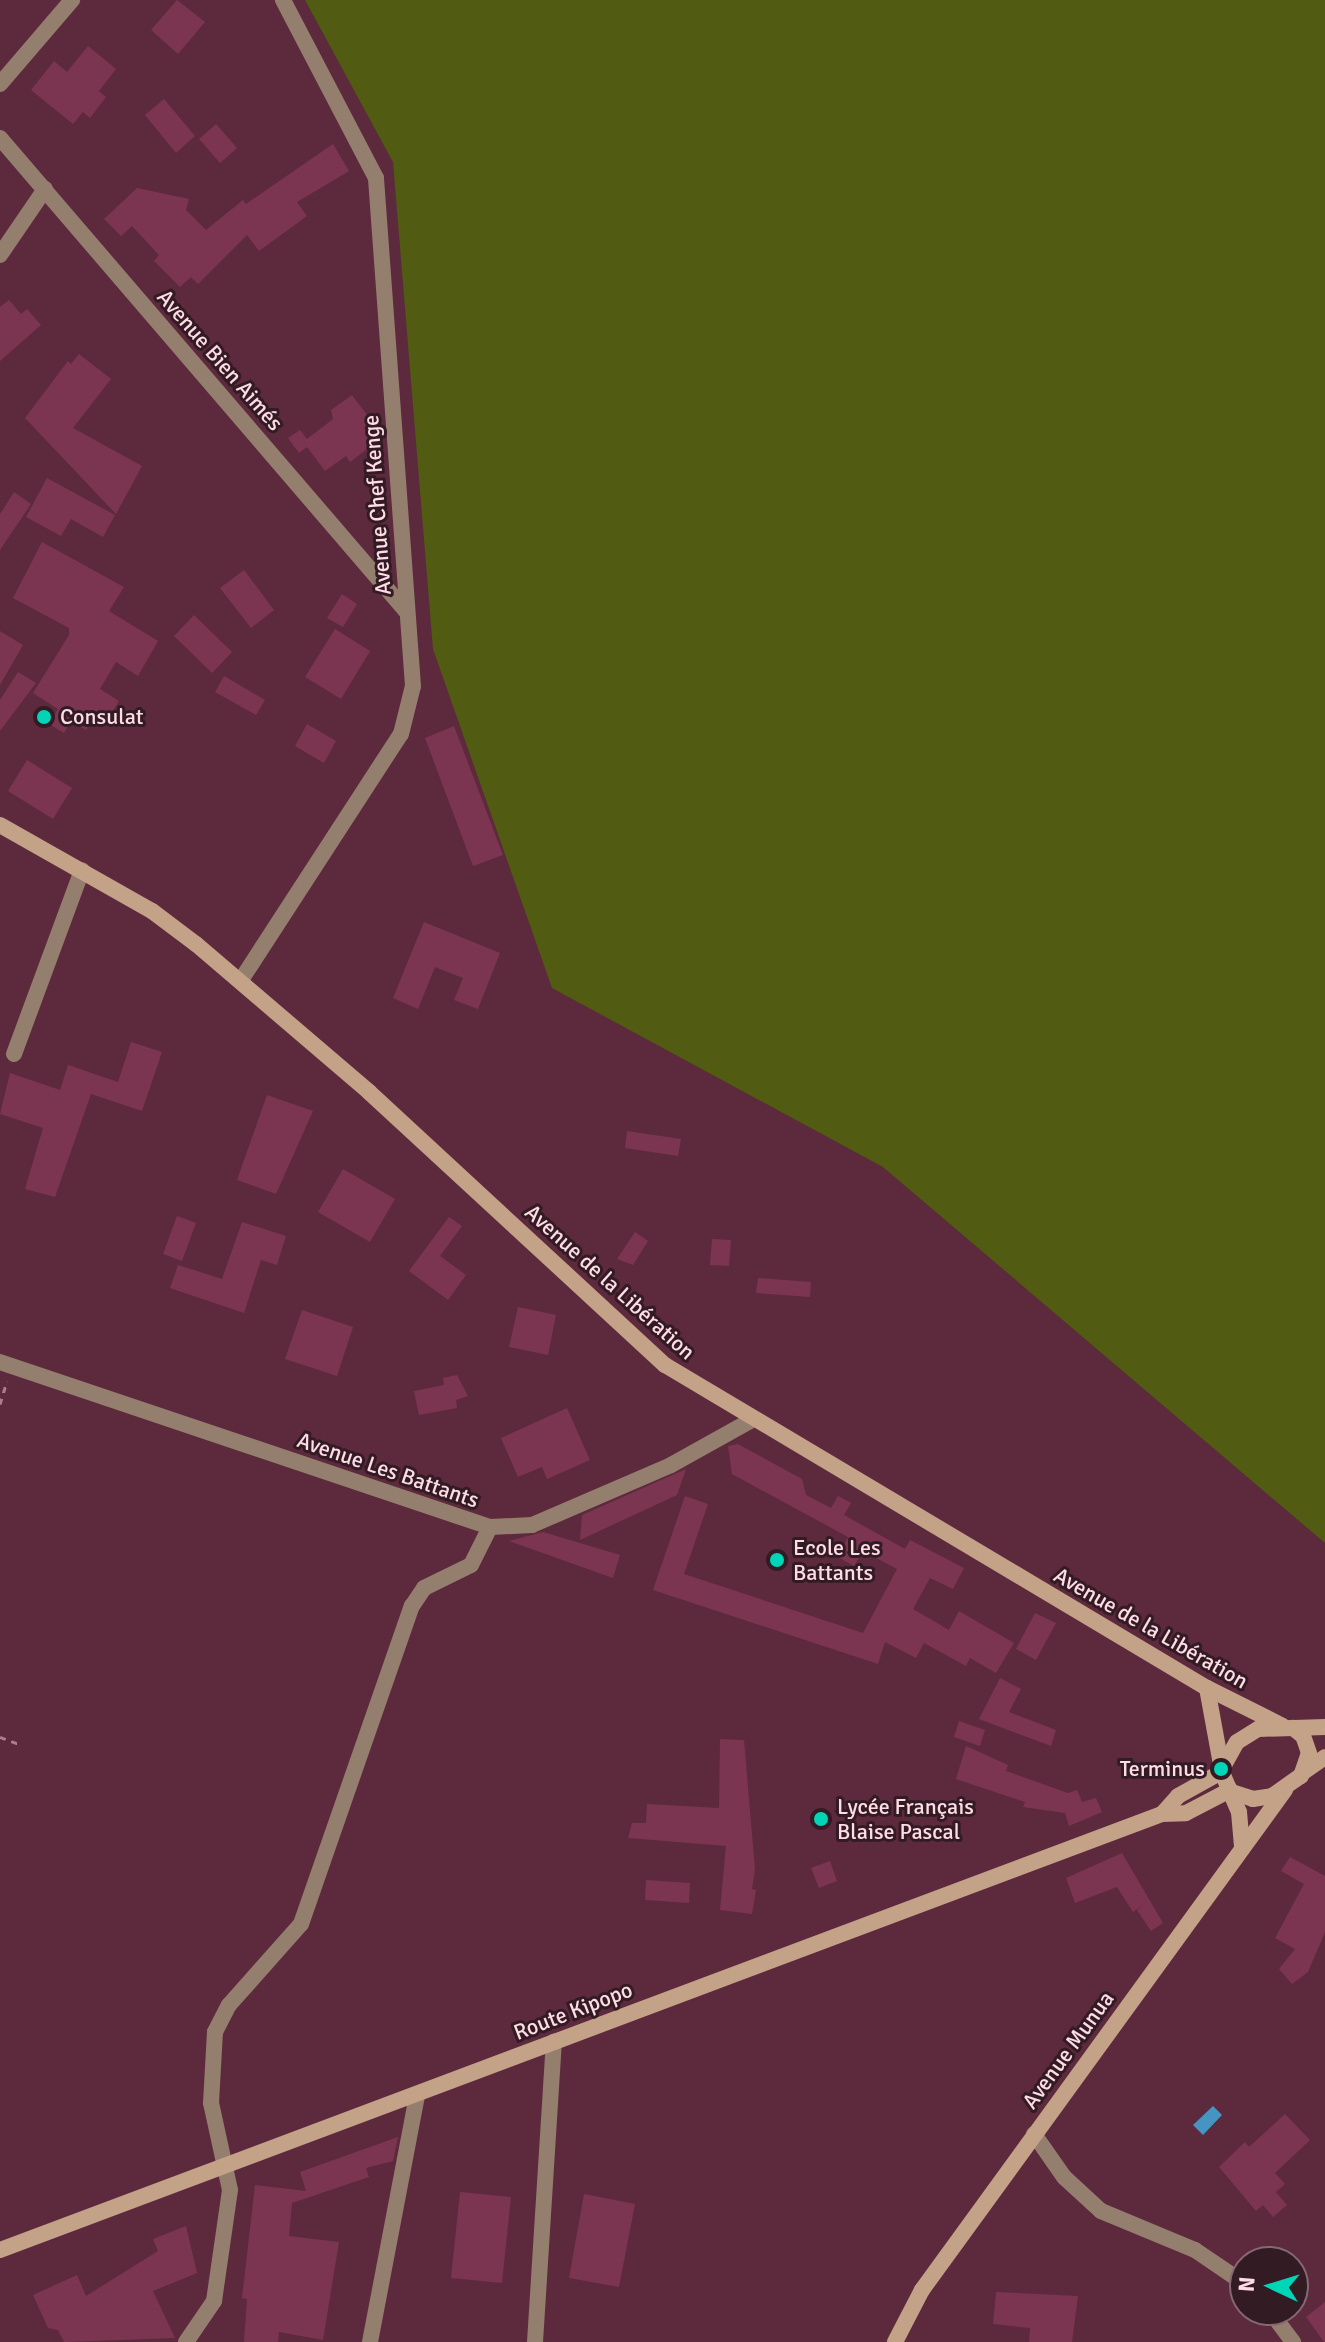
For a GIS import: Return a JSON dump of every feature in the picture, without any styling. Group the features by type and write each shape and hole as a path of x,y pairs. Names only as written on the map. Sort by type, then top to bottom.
{"main road":[{"name":"Avenue de la Libération","path":"0,825 152,911 241,980 665,1365 752,1420 1207,1688 1288,1727"},
{"path":"1207,1688 1242,1846"},
{"path":"1223,1769 1242,1738 1288,1727 1325,1727"},
{"path":"1288,1727 1308,1747 1305,1771"},
{"path":"1231,1791 1259,1799 1289,1787 1325,1757"},
{"name":"Route Kipopo","path":"1162,1814 1178,1796 1223,1769"},
{"name":"Avenue Munua","path":"895,2342 922,2290 1242,1846 1289,1787"},
{"name":"Route Kipopo","path":"0,2250 229,2168 554,2042 1162,1814 1186,1813 1231,1791"}],"street":[{"path":"0,84 72,0"},
{"name":"Avenue Chef Kenge","path":"241,980 401,734 413,686 376,178 283,0"},
{"name":"Avenue Bien Aimés","path":"0,138 406,611"},
{"path":"0,255 45,189"},
{"path":"14,1054 82,870"},
{"name":"Avenue Les Battants","path":"6,1364 490,1527 532,1525 671,1465 752,1420"},
{"path":"186,2342 214,2301 229,2168 211,2103 215,2032 229,2005 301,1924 412,1606 424,1588 471,1565 490,1527"},
{"path":"535,2342 554,2042"},
{"path":"370,2342 417,2095"},
{"path":"1034,2134 1064,2177 1101,2211 1195,2250 1229,2273"}],"path":[{"path":"0,1404 6,1364"},
{"path":"0,1737 19,1744"}],"green space":[{"path":"305,0 1325,0 1325,1543 883,1167 552,988 433,649 393,162"}],"water":[{"path":"1213,2106 1222,2115 1203,2135 1193,2125"}],"building":[{"path":"177,0 205,22 178,54 151,30"},
{"path":"88,46 116,69 99,91 106,97 90,118 83,112 73,124 31,90 54,61 67,72"},
{"path":"164,99 195,136 176,153 145,115"},
{"path":"216,124 237,148 220,163 199,139"},
{"path":"333,144 349,171 297,202 307,216 259,251 247,235 198,284 191,277 180,287 154,261 159,255 132,226 121,236 104,219 137,188 189,199 186,210 206,230 243,200 246,204"},
{"path":"9,300 21,314 27,309 41,325 0,361 0,307"},
{"path":"79,354 111,379 73,428 142,466 116,514 25,418 68,361 71,364"},
{"path":"352,395 376,427 368,433 375,443 350,462 346,456 325,471 307,447 299,453 288,438 300,430 307,439 333,419 331,410"},
{"path":"47,478 115,515 103,537 71,519 61,536 26,517"},
{"path":"14,492 31,504 0,550 0,514"},
{"path":"42,542 124,587 109,611 158,641 138,676 116,662 100,689 119,701 106,722 95,715 86,730 71,721 64,733 49,724 58,709 33,693 69,635 69,628 13,598"},
{"path":"244,570 274,610 251,628 220,588"},
{"path":"342,594 357,604 343,627 327,618"},
{"path":"194,615 232,652 212,673 174,636"},
{"path":"335,629 370,651 341,699 305,677"},
{"path":"0,631 23,645 0,685"},
{"path":"18,672 36,683 0,731 0,700"},
{"path":"224,676 265,700 256,715 215,692"},
{"path":"307,724 336,741 324,763 295,746"},
{"path":"454,726 503,855 473,866 425,738"},
{"path":"27,760 72,788 53,819 8,791"},
{"path":"424,922 500,953 478,1009 454,1000 463,978 435,967 418,1009 393,998"},
{"path":"131,1042 162,1052 142,1111 91,1094 55,1197 25,1189 43,1128 0,1114 10,1073 60,1090 68,1065 118,1082"},
{"path":"267,1095 313,1111 276,1194 237,1180"},
{"path":"627,1131 681,1139 678,1156 625,1148"},
{"path":"343,1169 395,1199 370,1242 318,1212"},
{"path":"177,1216 196,1223 182,1261 163,1254"},
{"path":"449,1217 462,1226 440,1256 466,1275 448,1300 409,1271"},
{"path":"242,1222 286,1236 277,1265 261,1260 244,1313 170,1288 178,1265 222,1279"},
{"path":"635,1232 648,1241 633,1265 617,1259"},
{"path":"712,1239 731,1240 729,1266 710,1265"},
{"path":"758,1278 811,1282 810,1297 756,1293"},
{"path":"518,1307 556,1315 548,1355 509,1347"},
{"path":"302,1310 353,1327 337,1376 285,1359"},
{"path":"457,1375 468,1396 456,1400 457,1408 419,1415 414,1391 444,1385 443,1378"},
{"path":"567,1408 590,1460 547,1479 542,1467 518,1477 501,1438"},
{"path":"738,1444 802,1479 806,1495 831,1508 838,1496 851,1503 844,1515 905,1549 910,1540 964,1568 953,1589 930,1578 913,1609 949,1630 959,1611 1014,1643 996,1673 970,1658 966,1666 924,1643 916,1658 885,1642 878,1664 653,1590 685,1496 708,1504 684,1574 863,1633 897,1569 863,1551 854,1566 838,1557 848,1537 732,1474 728,1446"},
{"path":"686,1469 677,1495 580,1540 582,1515"},
{"path":"543,1532 620,1555 613,1578 509,1541"},
{"path":"1035,1613 1056,1623 1036,1660 1016,1649"},
{"path":"1000,1678 1021,1689 1009,1712 1056,1730 1051,1746 979,1719"},
{"path":"959,1721 985,1730 980,1746 954,1737"},
{"path":"720,1739 744,1740 755,1869 752,1889 756,1890 752,1914 720,1910 726,1846 628,1838 632,1823 646,1823 647,1804 719,1808"},
{"path":"966,1746 1008,1765 1006,1771 1068,1793 1077,1790 1082,1802 1096,1798 1102,1812 1069,1826 1065,1813 1023,1807 1025,1802 956,1779"},
{"path":"1122,1853 1163,1923 1151,1931 1137,1910 1146,1903 1133,1912 1117,1887 1075,1903 1066,1878"},
{"path":"1290,1857 1325,1876 1325,1932 1308,1972 1292,1984 1279,1969 1295,1949 1275,1938 1304,1884 1281,1871"},
{"path":"830,1861 837,1881 819,1888 811,1868"},
{"path":"646,1880 690,1883 689,1903 645,1900"},
{"path":"1285,2114 1310,2140 1275,2173 1285,2184 1276,2192 1287,2205 1273,2217 1263,2205 1256,2211 1219,2167 1245,2142 1249,2147"},
{"path":"398,2137 393,2161 366,2168 369,2177 292,2203 289,2236 339,2242 323,2340 279,2332 278,2342 244,2342 247,2299 242,2298 255,2185 306,2191 300,2172"},
{"path":"460,2192 511,2197 502,2283 451,2278"},
{"path":"584,2194 635,2204 619,2287 569,2278"},
{"path":"186,2226 197,2273 153,2291 175,2338 64,2342 58,2330 48,2328 33,2295 77,2275 86,2296 158,2251 153,2239"},
{"path":"996,2292 1078,2296 1072,2342 1029,2342 1030,2328 993,2324"},
{"path":"1325,2302 1325,2342 1309,2321 1309,2315"}],"place":[{"name":"Consulat","path":"44,717"},
{"name":"Ecole Les Battants","path":"777,1560"},
{"name":"Terminus","path":"1221,1769"},
{"name":"Lycée Français Blaise Pascal","path":"821,1819"}]}
